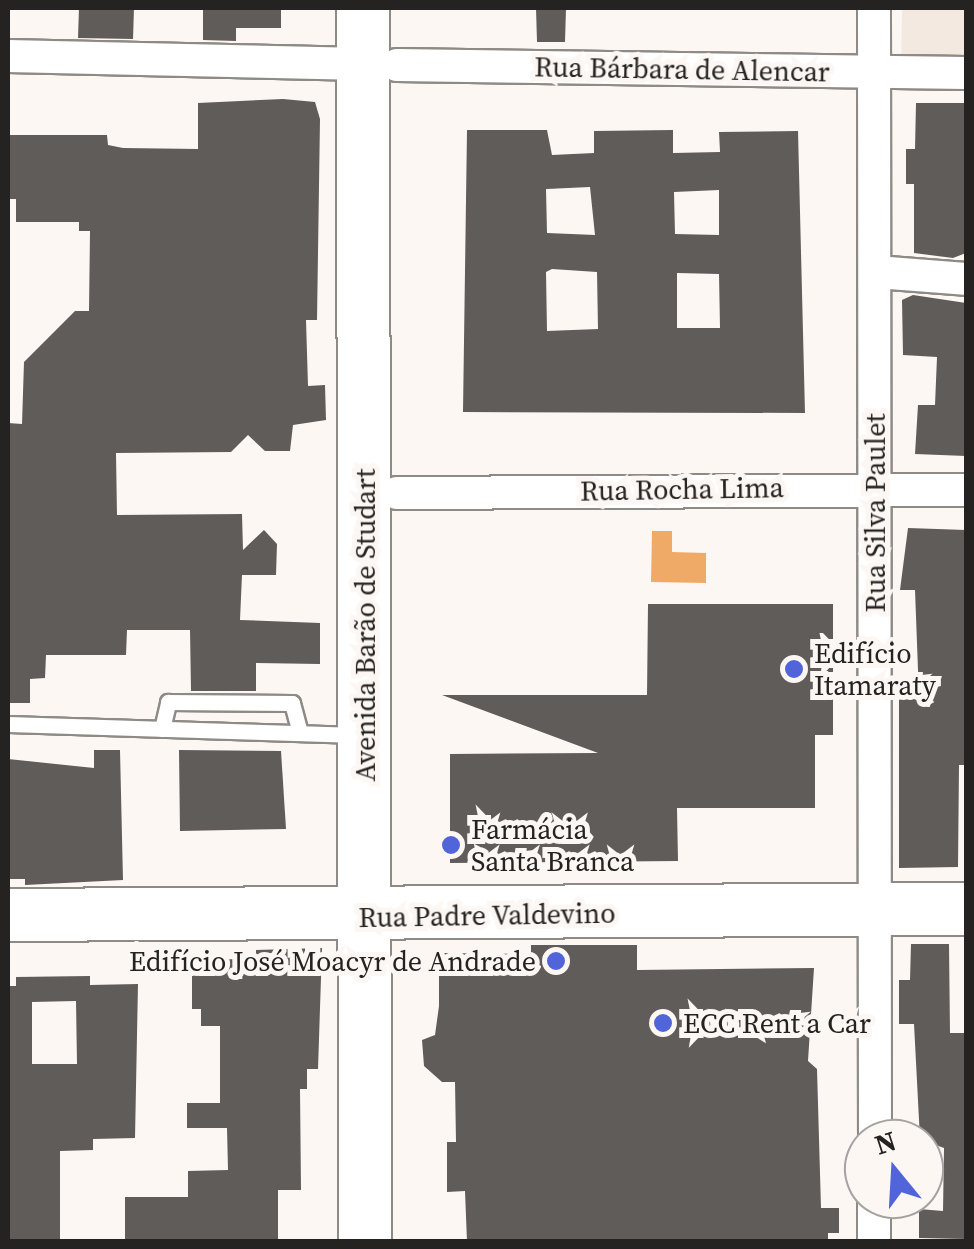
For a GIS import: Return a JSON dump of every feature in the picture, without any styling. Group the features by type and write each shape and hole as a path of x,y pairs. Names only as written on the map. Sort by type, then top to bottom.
{"main road":[{"name":"Avenida Barão de Studart","path":"363,8 380,65 397,493 383,916 365,1242"},
{"name":"Avenida Barão de Studart","path":"396,8 380,65 364,734 383,916 400,1242"},
{"name":"Rua Padre Valdevino","path":"8,916 966,909"}],"street":[{"name":"Rua Silva Paulet","path":"874,8 874,1119"},
{"name":"Rua Bárbara de Alencar","path":"8,56 966,73"},
{"path":"876,272 966,279"},
{"name":"Rua Rocha Lima","path":"397,493 874,486 966,490"}],"lane":[{"path":"162,729 168,702 292,703 300,733"},
{"path":"8,724 364,734"}],"shaded area":[{"path":"902,8 966,8 966,60 901,62"},
{"path":"652,531 672,531 672,552 706,553 706,583 651,582"}],"building":[{"path":"79,8 134,8 133,39 78,38"},
{"path":"203,8 281,8 281,28 236,28 236,41 203,40"},
{"path":"536,8 566,8 565,42 537,42"},
{"path":"283,99 315,102 320,119 317,320 306,320 308,386 325,385 326,420 293,425 290,451 265,451 248,435 231,452 116,453 117,515 242,514 243,550 264,530 277,544 276,575 242,575 240,620 320,623 320,664 256,663 256,691 191,691 190,630 127,630 126,655 46,655 45,678 30,679 30,703 8,703 8,423 22,424 24,362 75,311 89,311 90,231 79,231 79,222 16,222 16,199 8,199 8,135 107,135 108,145 123,148 198,149 198,103"},
{"path":"916,103 966,103 966,253 953,258 914,253 914,184 906,184 906,149 915,149"},
{"path":"467,130 547,130 552,155 594,153 594,131 673,130 673,153 720,152 719,132 798,131 805,413 463,412","holes":["590,187 595,235 547,233 546,189","719,190 719,235 675,234 674,192","546,272 597,272 598,329 547,331","677,273 719,274 720,328 677,328"]},
{"path":"913,295 966,303 966,456 915,454 918,405 935,405 937,357 903,355 902,300"},
{"path":"908,528 966,530 966,765 959,765 958,867 899,868 899,697 919,697 915,590 900,590"},
{"path":"648,604 833,604 833,735 815,735 815,808 677,808 678,861 450,863 450,754 598,753 442,695 647,695"},
{"path":"94,750 120,750 123,880 25,885 25,879 8,879 8,759 94,768"},
{"path":"179,750 281,751 286,829 180,831"},
{"path":"911,944 949,944 950,1033 966,1033 966,1239 919,1238 919,1219 944,1219 944,1119 919,1119 914,1024 899,1024 899,980 910,980"},
{"path":"531,945 637,945 637,970 814,968 808,1061 817,1069 821,1208 839,1208 839,1233 828,1233 828,1242 467,1242 465,1191 447,1192 447,1142 456,1142 455,1082 442,1082 424,1066 422,1040 435,1035 439,1006 439,953 531,954"},
{"path":"322,948 318,1069 307,1069 307,1089 300,1089 301,1190 278,1190 278,1242 125,1242 125,1197 188,1197 188,1171 228,1170 227,1128 187,1128 187,1103 220,1103 220,1026 201,1026 201,1009 192,1009 192,961 236,959 256,955 256,950"},
{"path":"90,976 90,985 138,984 135,1138 93,1139 93,1150 60,1151 60,1242 8,1242 8,986 16,986 16,977","holes":["76,1001 77,1064 32,1064 32,1002"]}],"place":[{"name":"Edifício Itamaraty","path":"794,669"},
{"name":"Farmácia Santa Branca","path":"451,845"},
{"name":"Edifício José Moacyr de Andrade","path":"556,961"},
{"name":"ECC Rent a Car","path":"663,1023"}]}
